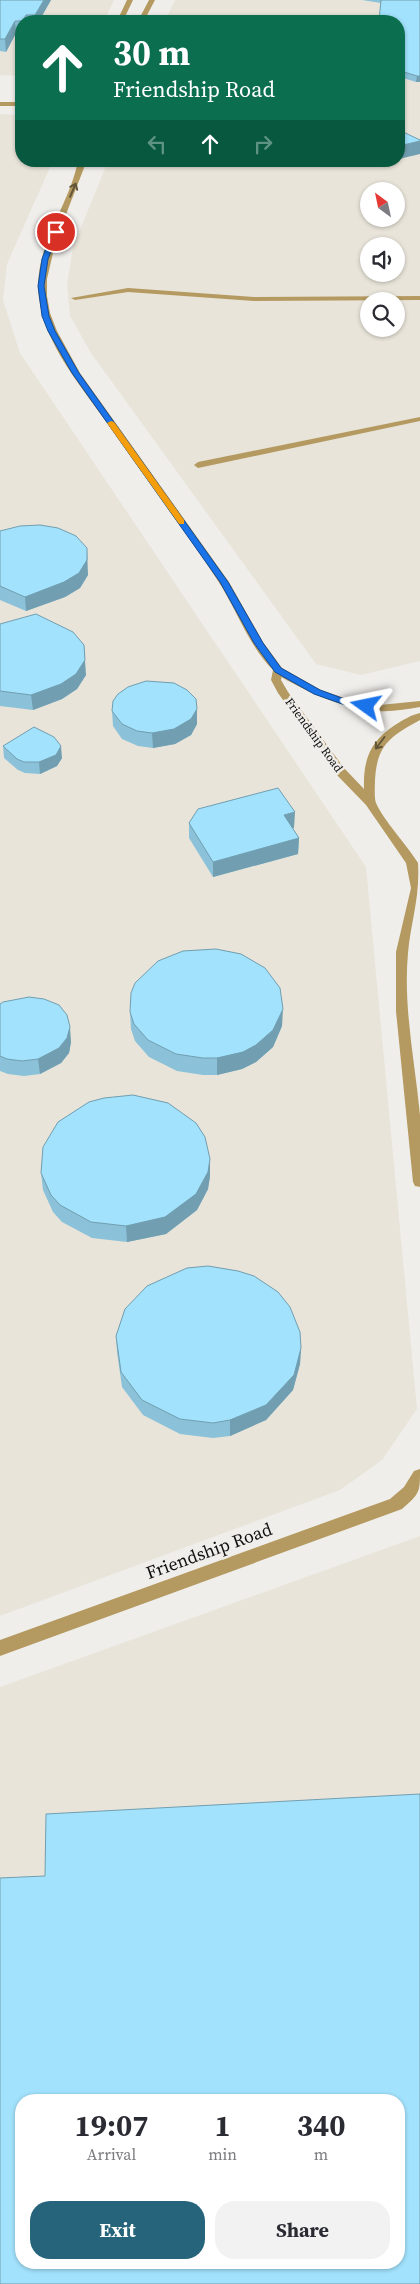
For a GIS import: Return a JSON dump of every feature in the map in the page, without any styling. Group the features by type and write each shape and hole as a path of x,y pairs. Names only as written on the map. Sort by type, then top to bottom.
{"street":[{"path":"123,15 130,0"},
{"path":"145,15 152,0"},
{"path":"0,104 15,104"},
{"name":"Friendship Road","path":"80,167 77,181 45,259 41,286 46,316 51,331 76,373 224,582 258,643 278,670 276,680 283,693 343,776 370,802 412,863 417,888 402,952 402,1001 420,1182"},
{"path":"278,670 317,692 351,704 380,708 420,704"},
{"path":"370,802 369,761 376,747 386,735 420,716"},
{"name":"Friendship Road","path":"0,1648 396,1504 410,1492 420,1476"}],"lane":[{"path":"75,298 128,290 254,299 420,298"},
{"path":"198,465 420,419"}],"shaded area":[{"path":"0,0 114,0 107,15 15,15 15,76 0,75"},
{"path":"175,0 420,0 420,661 361,675 316,664 91,353 70,316 67,285 73,247 106,167 405,167 405,15 168,15"},
{"path":"0,114 15,115 15,167 50,167 7,264 3,300 20,353 366,867 417,1409 382,1460 340,1490 0,1616"},
{"path":"420,1536 420,2284 0,2284 0,1687"}],"building":[{"path":"0,0 44,0 35,15 15,15 15,21 5,39 0,39"},
{"path":"381,0 420,0 420,76 405,72 405,15 380,15"},
{"path":"405,133 420,140 405,145"},
{"path":"40,525 58,528 76,536 87,548 87,560 79,573 64,582 25,597 0,586 0,531 20,526"},
{"path":"36,614 73,632 84,645 85,660 76,674 61,684 31,695 0,691 0,624"},
{"path":"146,681 174,683 187,690 196,699 197,709 191,719 174,729 152,733 137,731 122,724 112,711 113,701 118,694 128,687"},
{"path":"34,727 54,737 61,746 56,755 39,762 24,762 17,759 3,746"},
{"path":"278,788 295,812 284,815 299,838 213,862 189,823 198,809"},
{"path":"216,949 241,954 265,968 280,988 283,1009 273,1030 256,1045 243,1052 217,1058 176,1054 148,1040 134,1024 130,1012 131,993 135,983 158,961 183,951"},
{"path":"29,997 44,999 59,1005 67,1015 70,1027 67,1038 59,1048 38,1059 22,1061 7,1059 0,1056 0,1004"},
{"path":"133,1095 168,1103 196,1123 205,1137 210,1159 208,1172 196,1194 165,1217 126,1226 91,1222 60,1205 51,1195 41,1173 43,1147 58,1122 89,1102 104,1098"},
{"path":"208,1266 254,1276 278,1292 290,1307 300,1332 301,1348 294,1375 266,1405 230,1420 213,1423 180,1419 142,1400 121,1372 116,1336 125,1309 147,1286 187,1268"},
{"path":"420,1794 420,2284 0,2284 0,1878 45,1876 46,1814"}],"slow traffic":[{"path":"111,423 182,522"}],"route":[{"path":"56,232 45,259 41,286 46,316 58,346 224,582 258,643 278,670 317,692 351,704 366,706"}]}
